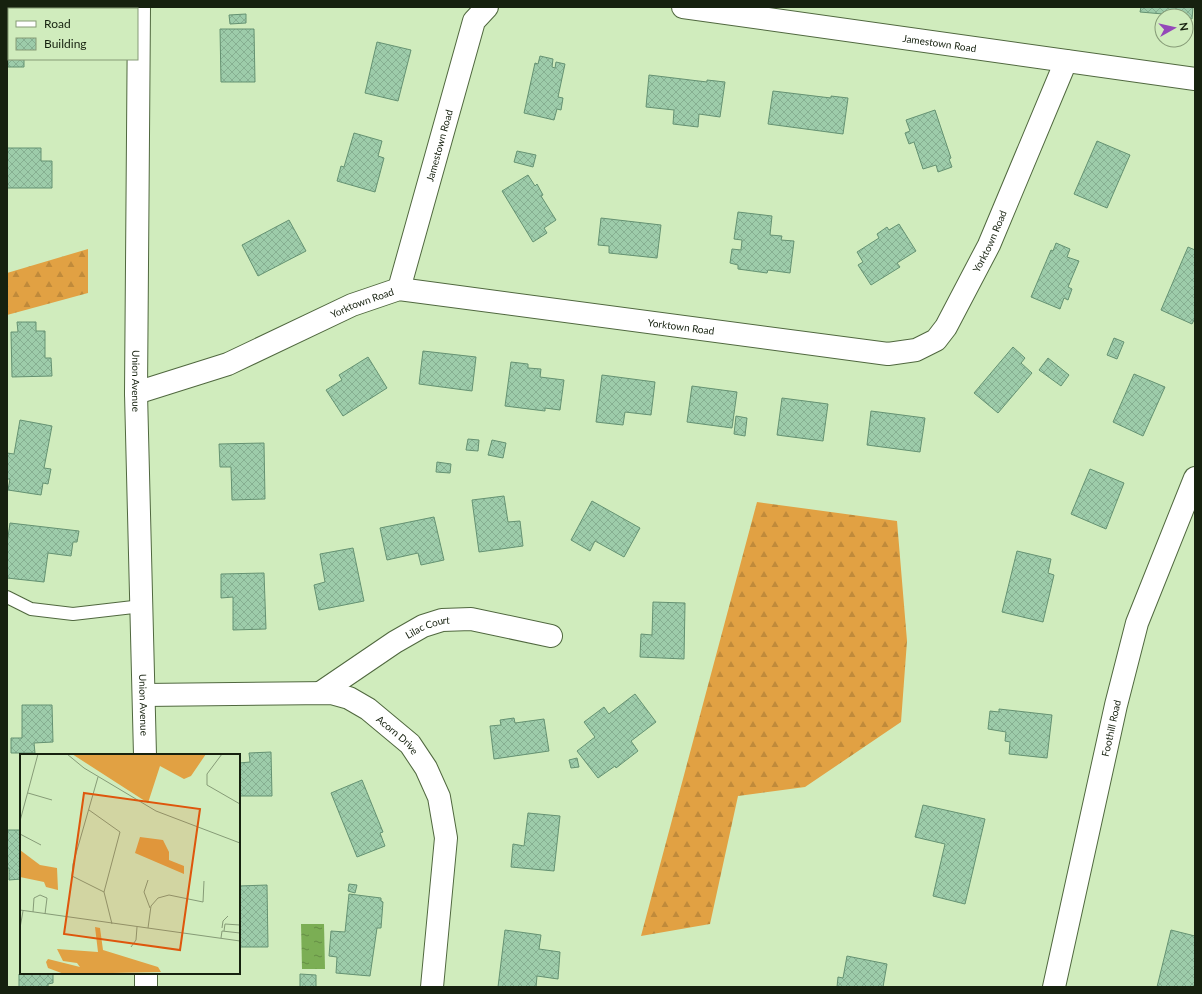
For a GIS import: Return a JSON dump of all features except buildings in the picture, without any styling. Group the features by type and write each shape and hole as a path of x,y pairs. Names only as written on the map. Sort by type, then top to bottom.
{"street":[{"name":"Union Avenue","path":"139,7 136,393 145,754"},
{"name":"Jamestown Road","path":"399,289 474,21 486,7"},
{"name":"Jamestown Road","path":"683,7 1195,79"},
{"name":"Yorktown Road","path":"136,393 228,364 352,305 399,289 888,354 916,350 936,340 946,327 989,245 1066,61"},
{"name":"Foothill Road","path":"1054,987 1116,705 1137,623 1195,478"},
{"name":"Lilac Court","path":"320,693 395,642 423,626 442,620 471,620 551,636"},
{"name":"Acorn Drive","path":"144,695 331,693 349,698 368,709 410,744 426,768 439,797 446,838 432,987"},
{"path":"146,974 146,987"}],"lane":[{"path":"7,597 31,609 73,614 142,606"}],"green space":[{"path":"88,249 88,293 7,315 7,273"},
{"path":"757,502 897,521 907,641 901,722 805,787 738,796 710,924 641,936"}],"water":[{"path":"301,924 324,924 325,969 302,969"}]}
